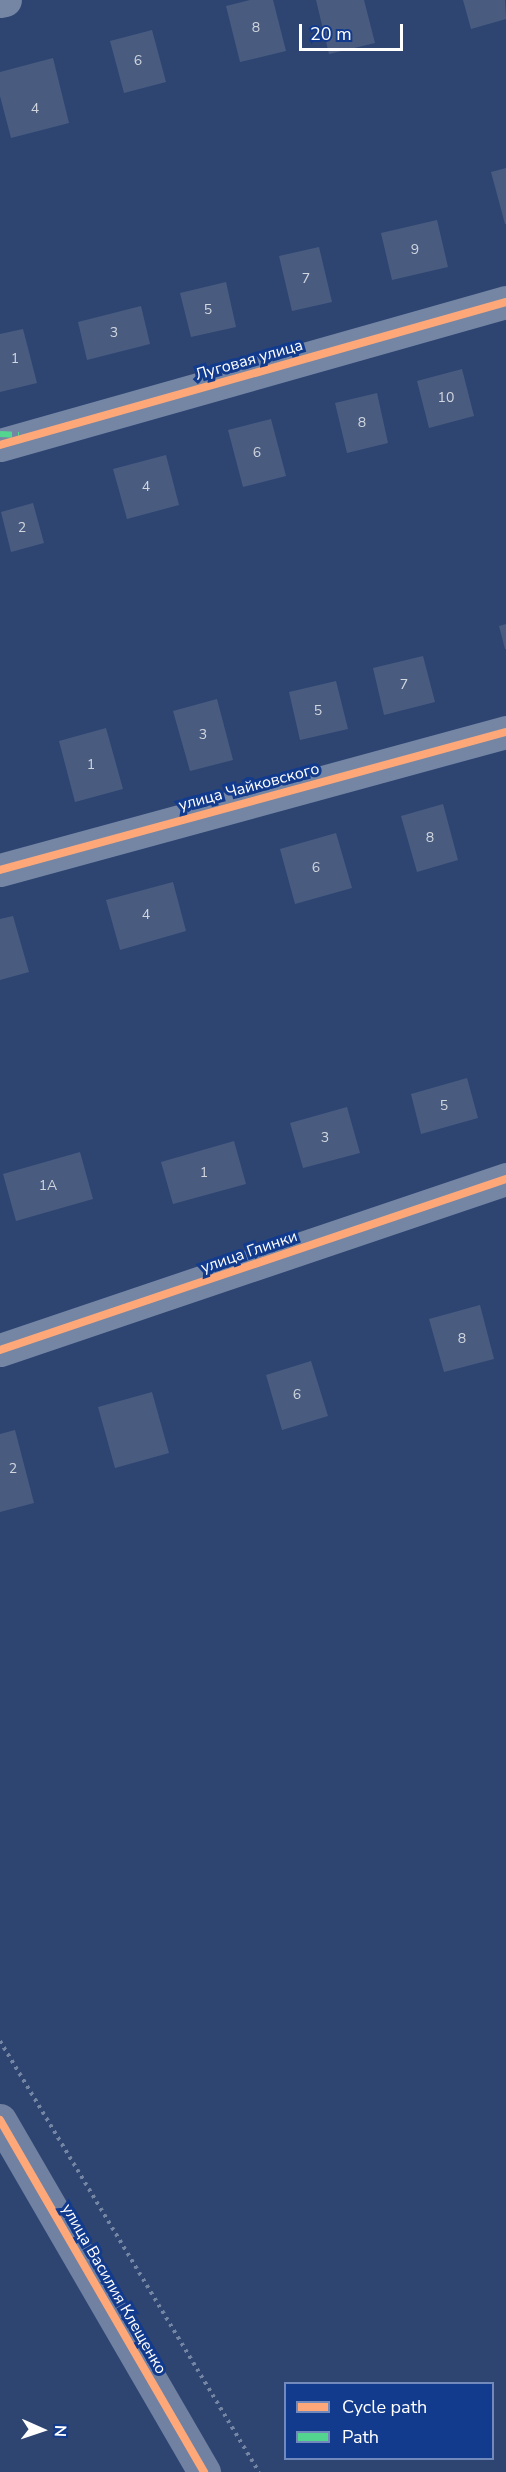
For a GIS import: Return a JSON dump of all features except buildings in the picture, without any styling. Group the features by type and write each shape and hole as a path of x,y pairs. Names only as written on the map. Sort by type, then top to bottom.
{"street":[{"path":"0,1 5,0"},
{"name":"Луговая улица","path":"0,445 506,302"},
{"name":"улица Чайковского","path":"0,870 506,732"},
{"name":"улица Глинки","path":"0,1350 506,1179"},
{"name":"улица Василия Клещенко","path":"0,2120 204,2472"}],"path":[{"path":"0,2041 259,2472"}],"marked path":[{"path":"0,434 19,435"}],"cycle path":[{"path":"0,445 506,302"},
{"path":"0,870 506,732"},
{"path":"0,1350 506,1179"},
{"path":"0,2120 204,2472"}]}
